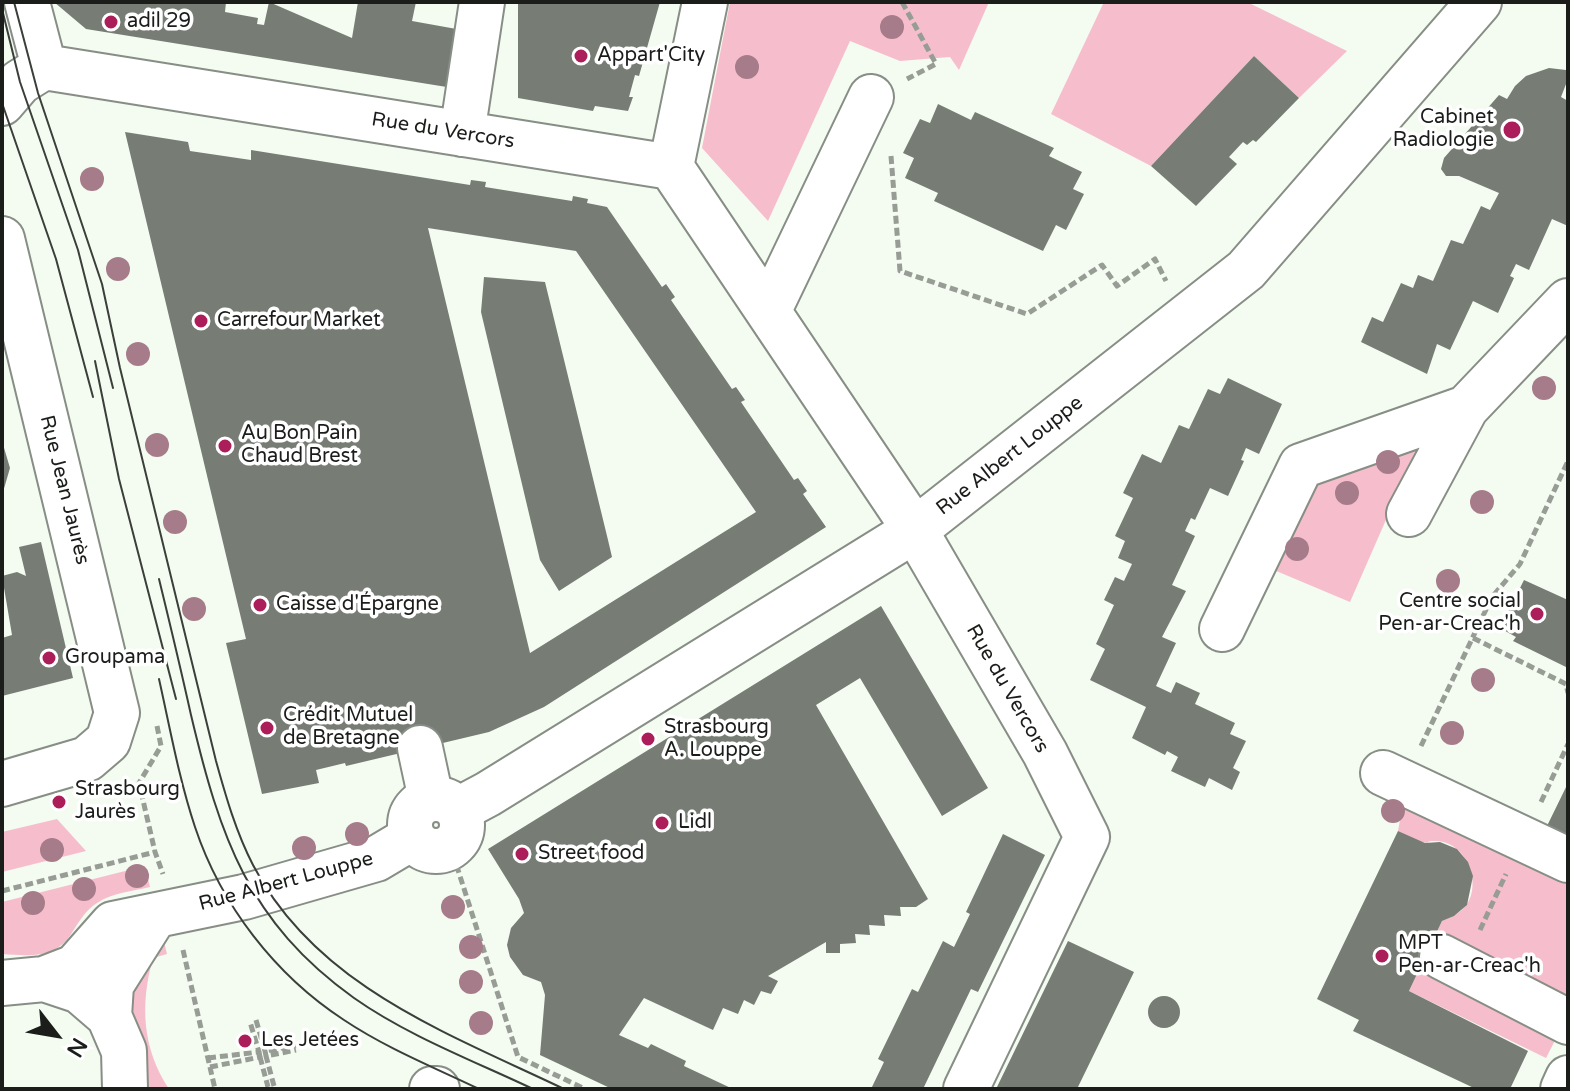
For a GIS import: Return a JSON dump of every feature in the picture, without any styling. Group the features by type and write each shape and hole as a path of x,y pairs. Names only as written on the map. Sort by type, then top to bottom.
{"street":[{"path":"2,13 9,2"},
{"path":"2,103 20,82 44,67 27,2"},
{"path":"462,134 482,2"},
{"path":"671,167 705,2"},
{"name":"Rue Albert Louppe","path":"13,983 75,967 113,924 255,894 376,859 488,794 915,530 1246,270 1479,2"},
{"name":"Rue du Vercors","path":"44,67 671,167 915,530 1045,753 1087,837 966,1089"},
{"path":"769,310 871,97"},
{"name":"Rue Jean Jaurès","path":"2,239 117,713 108,741 87,759 2,784"},
{"path":"1409,514 1466,408 1558,325"},
{"path":"1222,629 1301,466 1466,408"},
{"path":"420,748 437,824"},
{"path":"1393,778 1517,852 1568,860"},
{"path":"109,1016 111,985 164,915"},
{"path":"1452,962 1568,1022"},
{"path":"13,983 80,991 109,1016 124,1051 125,1089"},
{"path":"1563,1089 1568,1078"}],"path":[{"path":"902,2 936,64 871,97 890,145 900,271 1027,314 1102,265 1117,286 1155,259 1184,319"},
{"path":"1393,778 1473,638 1492,597 1520,564 1568,461"},
{"path":"1473,638 1566,684 1568,693"},
{"path":"1452,962 1517,852 1568,744"},
{"path":"437,824 458,870 518,1057 585,1089"},
{"path":"2,891 155,852 169,891 164,915 215,1089"},
{"path":"253,1021 271,1086"},
{"path":"210,1067 296,1048"},
{"path":"208,1058 263,1054"}],"shaded area":[{"path":"730,2 989,2 959,70 950,57 900,61 850,41 768,221 702,148"},
{"path":"1104,2 1247,2 1347,51 1299,98 1254,56 1151,166 1051,114"},
{"path":"1424,433 1350,602 1262,565 1315,480"},
{"path":"1403,803 1568,873 1568,1015 1546,1058 1409,991 1442,921 1465,906 1473,882 1469,865 1451,845 1422,842 1398,831"},
{"path":"57,819 86,851 2,872 2,832"},
{"path":"145,866 150,887 97,903 86,912 59,947 42,954 2,954 2,902"},
{"path":"163,938 167,954 153,958 145,1009 153,1058 169,1089 147,1089 129,998"}],"building":[{"path":"54,2 226,2 225,12 258,18 257,24 264,25 269,2 352,38 358,2 416,2 412,21 462,30 453,88 86,29"},
{"name":"Appart'City","path":"518,2 660,2 639,76 635,75 628,111 595,106 593,111 518,98"},
{"path":"1254,56 1299,98 1256,142 1253,140 1247,145 1243,142 1229,157 1237,164 1196,206 1151,166"},
{"path":"1549,68 1566,70 1568,79 1561,97 1568,101 1568,226 1552,219 1529,270 1516,264 1510,276 1514,278 1498,313 1473,301 1450,350 1437,344 1427,374 1361,342 1372,317 1383,322 1401,283 1413,288 1418,275 1433,281 1451,240 1463,244 1481,206 1490,210 1499,193 1459,176 1446,176 1441,169 1444,158 1499,95 1507,99 1526,76"},
{"path":"938,104 971,120 975,112 1054,148 1049,156 1082,172 1073,189 1084,194 1066,230 1056,225 1043,251 934,201 938,193 905,178 914,158 903,153 920,119 930,123"},
{"path":"125,132 188,142 190,151 251,160 251,150 470,185 471,180 486,182 485,187 572,201 573,196 607,207 662,287 666,284 675,297 671,300 732,389 736,387 745,400 741,402 794,480 798,478 807,491 803,494 826,527 544,707 489,732 346,766 345,763 316,770 319,783 262,794 226,643 246,639","holes":["428,228 576,251 756,512 530,653"]},
{"path":"484,277 545,282 608,540 612,557 559,591 540,560 481,312"},
{"path":"1228,378 1282,404 1259,454 1246,448 1241,460 1244,461 1228,496 1210,488 1195,520 1191,518 1185,531 1195,536 1172,585 1186,591 1162,637 1176,643 1156,686 1171,693 1176,682 1200,693 1195,704 1235,723 1230,734 1246,741 1233,768 1240,772 1232,790 1209,778 1205,787 1171,771 1178,757 1167,751 1165,755 1132,738 1146,707 1090,680 1105,649 1096,644 1114,605 1104,600 1115,577 1124,581 1132,564 1118,558 1125,541 1115,536 1133,498 1123,493 1142,454 1161,463 1179,425 1189,429 1208,389 1220,394"},
{"path":"2,441 10,468 3,492 2,492"},
{"path":"41,542 73,678 2,696 2,638 12,635 2,576 17,572 26,576 19,547"},
{"name":"Centre social Pen-ar-Creac'h","path":"1524,580 1568,600 1568,668 1513,641 1516,637 1500,628"},
{"path":"881,606 988,788 942,816 860,678 816,705 928,899 916,907 900,907 901,916 884,915 885,926 869,925 870,935 855,934 856,943 840,944 840,953 826,953 826,942 768,976 778,981 771,994 761,991 754,1005 744,1000 738,1014 723,1008 713,1030 644,998 619,1035 648,1048 651,1044 686,1061 684,1066 733,1089 612,1089 540,1055 545,995 541,982 523,975 510,957 507,945 511,928 524,913 519,899 488,849"},
{"path":"1568,783 1568,836 1547,826"},
{"name":"MPT Pen-ar-Creac'h","path":"1398,831 1425,843 1440,842 1457,849 1468,862 1473,876 1467,905 1442,921 1409,991 1528,1051 1510,1089 1476,1089 1353,1031 1359,1020 1317,999"},
{"path":"1003,834 1045,855 978,992 971,989 923,1089 871,1089 884,1062 878,1059 912,989 918,992 943,941 954,947 970,914 966,912"},
{"path":"1068,941 1134,972 1077,1089 996,1089"},
{"path":"1164,996 1175,1001 1180,1012 1175,1023 1164,1028 1153,1023 1148,1012 1153,1001"}],"tram line":[{"path":"14,2 38,93 102,284 216,761 236,827 253,865 280,907 312,943 348,974 431,1025 564,1089"},
{"path":"2,9 20,82 78,250 113,388"},
{"path":"2,103 56,259 93,397"},
{"path":"95,361 119,479 176,699"},
{"path":"159,579 214,800 227,838 263,907 288,939 354,998 419,1036 533,1089"},
{"path":"159,679 179,772 195,827 220,884 253,936 295,982 344,1020 393,1048 479,1089"}],"place":[{"name":"adil 29","path":"111,22"},
{"name":"Appart'City","path":"581,56"},
{"name":"Cabinet Radiologie","path":"1512,130"},
{"name":"Carrefour Market","path":"201,321"},
{"name":"Au Bon Pain Chaud Brest","path":"225,446"},
{"name":"Caisse d'Épargne","path":"260,605"},
{"name":"Centre social Pen-ar-Creac'h","path":"1537,614"},
{"name":"Groupama","path":"49,658"},
{"name":"Crédit Mutuel de Bretagne","path":"267,728"},
{"name":"Strasbourg A. Louppe","path":"648,739"},
{"name":"Strasbourg Jaurès","path":"59,802"},
{"name":"Lidl","path":"662,823"},
{"name":"Street food","path":"522,854"},
{"name":"MPT Pen-ar-Creac'h","path":"1382,956"},
{"name":"Les Jetées","path":"245,1041"}]}
